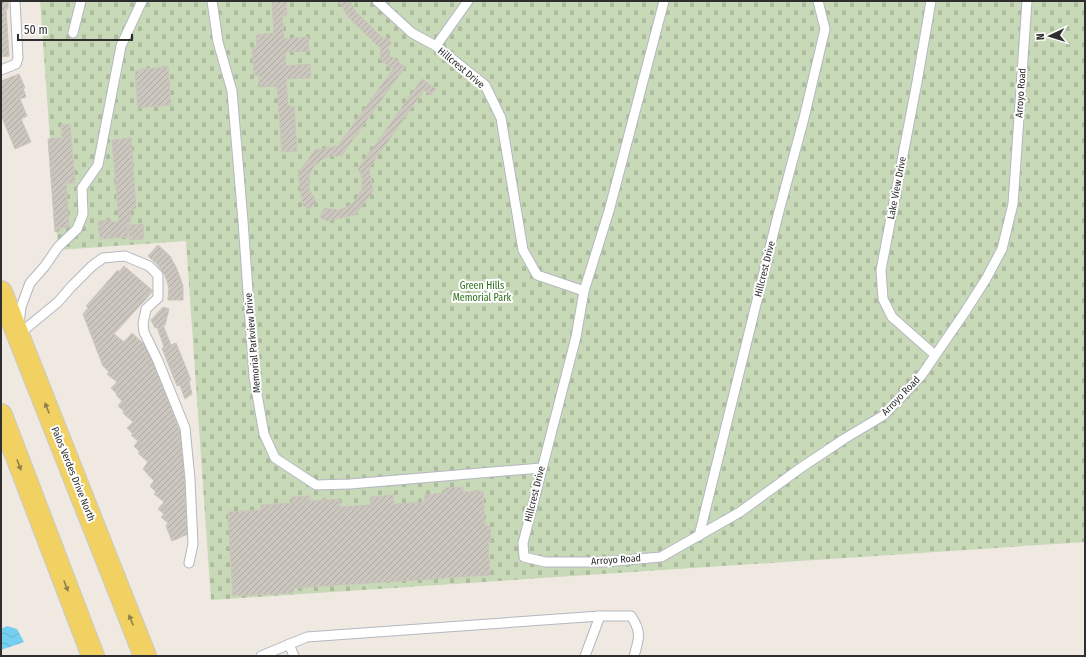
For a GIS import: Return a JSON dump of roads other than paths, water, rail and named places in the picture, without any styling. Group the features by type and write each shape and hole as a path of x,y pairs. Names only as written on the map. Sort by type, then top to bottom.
{"main road":[{"name":"Palos Verdes Drive North","path":"1,292 10,332 145,656"},
{"path":"1,415 5,441 95,653"}],"lane":[{"path":"1,70 16,64 18,58 15,1"},
{"path":"73,33 81,1"},
{"path":"10,332 30,283 45,266 58,247 77,229 83,214 82,188 98,165 121,46 142,1"},
{"name":"Memorial Parkview Drive","path":"212,1 218,42 232,91 254,377 264,434 275,458 316,485 350,484 541,468"},
{"name":"Hillcrest Drive","path":"377,1 412,33 436,46 485,85 501,118 523,250 537,275 584,291"},
{"path":"436,46 468,1"},
{"name":"Hillcrest Drive","path":"524,556 523,543 541,468 546,455 576,337 584,291 608,211 664,1"},
{"name":"Hillcrest Drive","path":"699,536 778,215 804,118 824,29 818,1"},
{"name":"Lake View Drive","path":"931,1 881,270 883,299 892,317 936,355"},
{"name":"Arroyo Road","path":"524,556 545,562 604,562 661,557 740,512 802,467 884,415 921,376 967,309 1002,249 1013,204 1027,1"},
{"path":"10,332 58,302 87,271 103,258 125,256 149,266 158,275 158,298 146,309 143,324 144,332 158,361 185,428 190,479 193,544 189,563"},
{"path":"585,656 600,616"},
{"path":"261,656 307,637 600,616 631,616 637,625 639,633 639,641 634,656"},
{"path":"289,644 294,656"}],"water":[{"path":"7,626 17,629 24,642 1,650 1,629"}],"park label":[{"name":"Green Hills Memorial Park","path":"482,292"}]}
